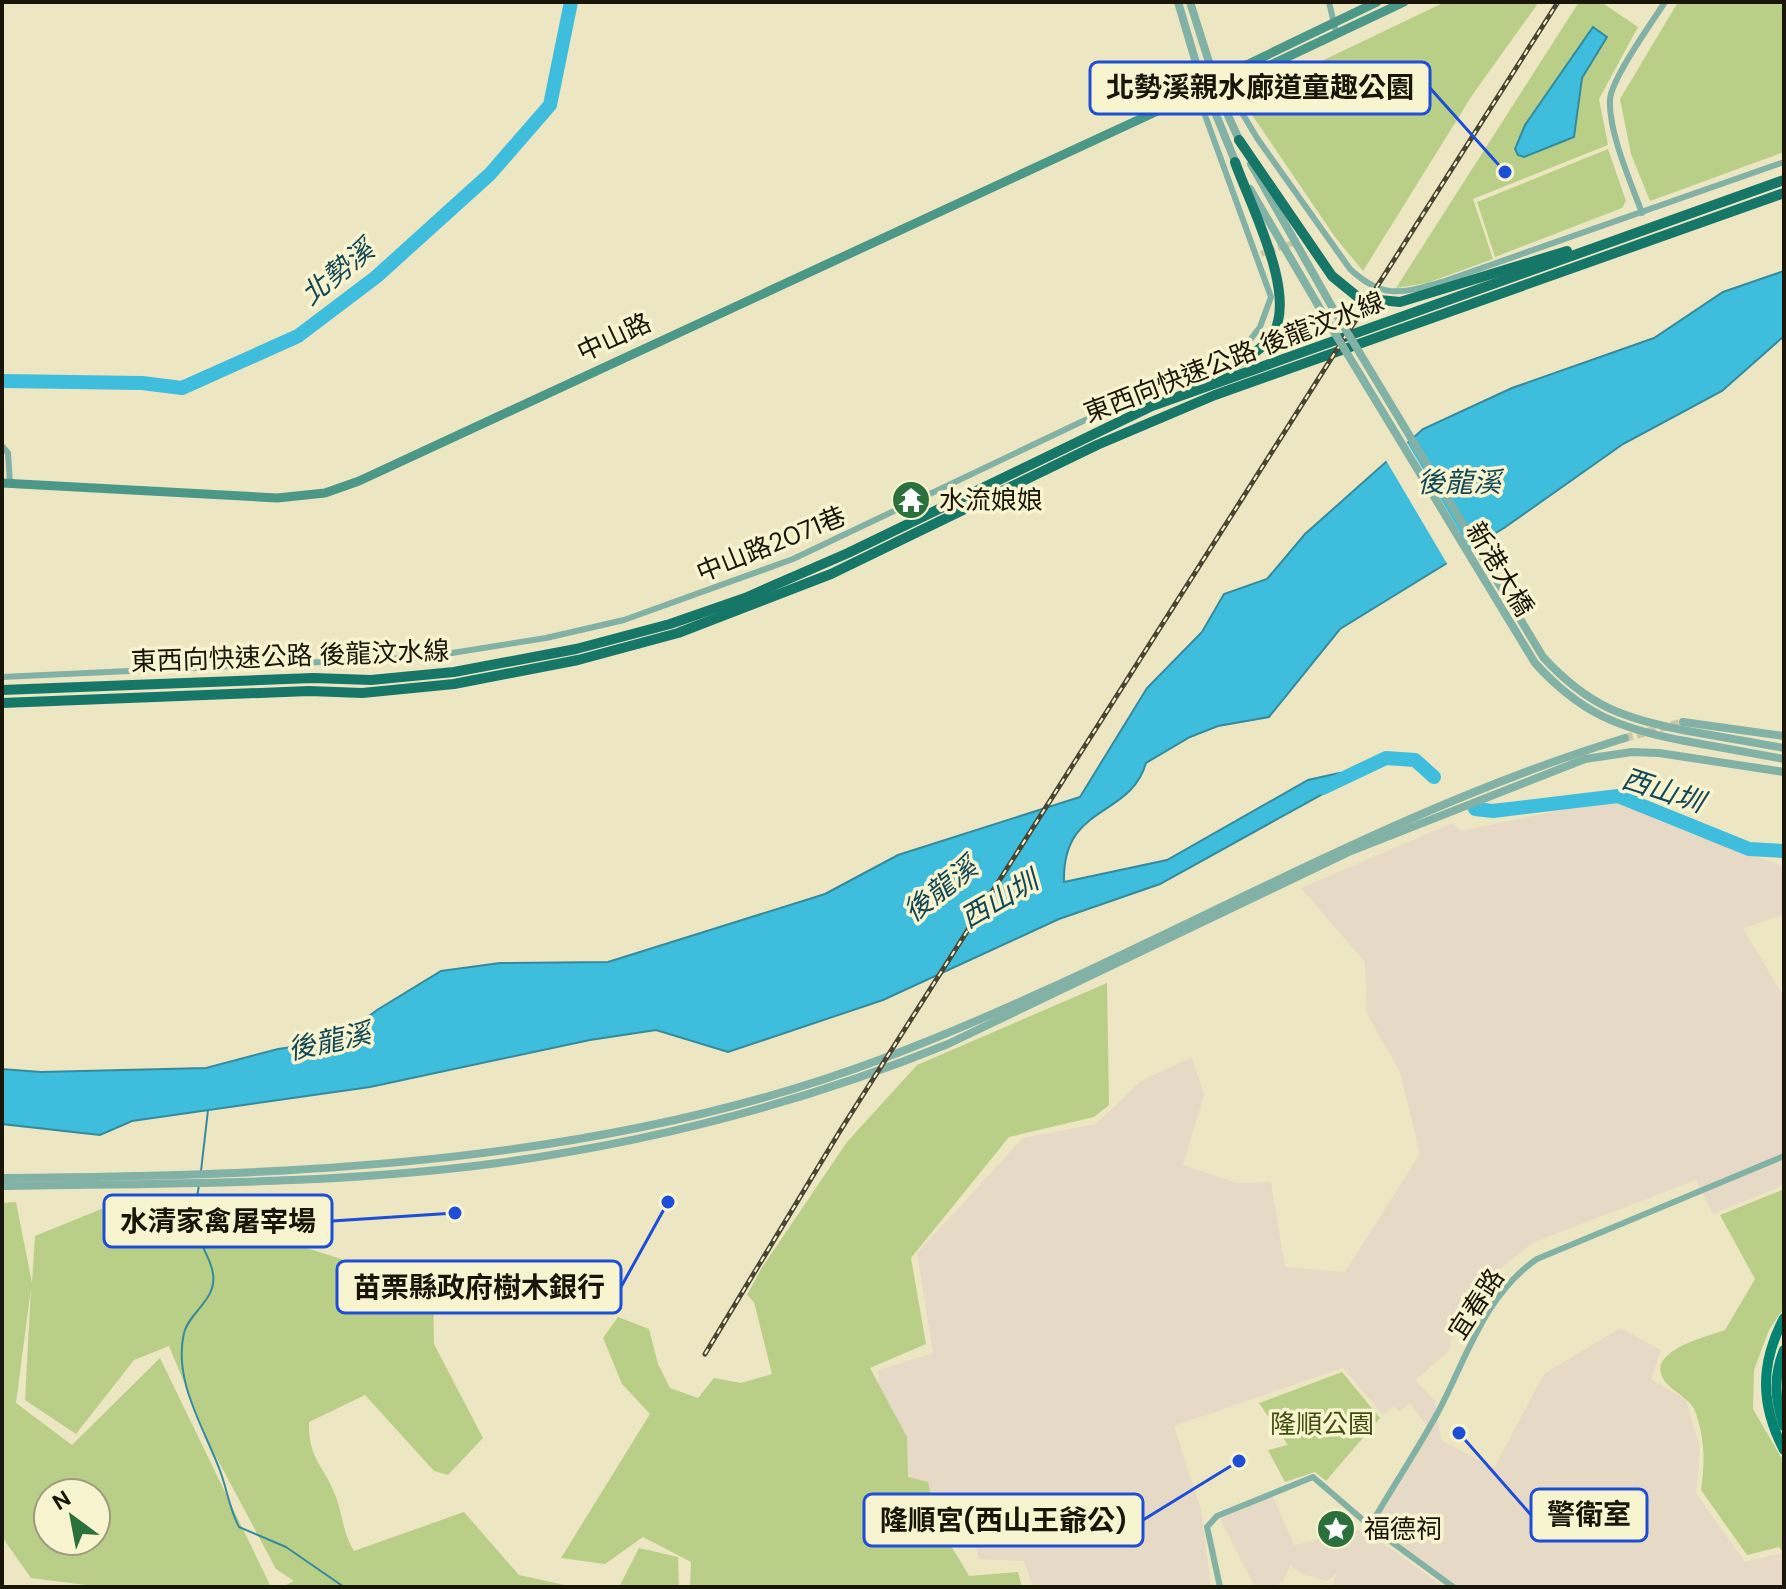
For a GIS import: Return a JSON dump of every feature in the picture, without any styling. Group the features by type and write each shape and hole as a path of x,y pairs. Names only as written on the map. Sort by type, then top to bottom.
{"highway":[{"path":"1239,140 1332,276 1359,298 1400,302 1459,281 1642,230"},
{"path":"1202,387 1270,338 1282,312 1265,241 1235,162"},
{"name":"東西向快速公路 後龍汶水線","path":"2,703 294,692 362,693 454,684 578,660 678,633 831,574 1179,409 1668,226 1784,179"},
{"name":"東西向快速公路 後龍汶水線","path":"2,690 313,678 371,680 454,672 576,649 670,624 745,598 890,533 1103,429 1202,387 1642,230 1668,226 1784,193"}],"main road":[{"path":"1335,27 1377,2"},
{"path":"1335,27 1404,2"},
{"name":"中山路","path":"6,483 277,498 325,493 359,481 1210,86 1236,70 1335,27"},
{"path":"1783,1323 1766,1361 1764,1382 1771,1425 1784,1450"},
{"path":"1784,1350 1778,1365 1775,1398 1784,1426"}],"street":[{"path":"1178,2 1210,86 1232,96 1257,138 1364,282 1400,293 1642,213 1782,162 1784,179"},
{"path":"1190,2 1210,86"},
{"path":"1329,2 1335,27"},
{"path":"1642,213 1625,166 1610,98 1665,2"},
{"name":"新港大橋","path":"1210,86 1262,189 1543,657 1564,680 1611,711 1641,722 1685,726 1784,748"},
{"name":"新港大橋","path":"1210,86 1235,162 1325,317 1535,663 1570,699 1602,718 1634,730 1784,759"},
{"name":"中山路2071巷","path":"2,677 427,657 546,638 676,604 793,559 1130,399 1217,363 1247,344 1266,315 1271,297 1259,254 1202,107 1210,86"},
{"path":"1309,238 1325,233"},
{"path":"2,446 8,453 6,483"},
{"path":"1685,726 1784,736"},
{"path":"2,1178 335,1169 442,1158 602,1136 785,1093 943,1035 1079,975 1347,844 1432,808 1625,738"},
{"path":"2,1186 386,1174 499,1163 687,1126 788,1101 906,1061 1081,983 1351,851 1585,759 1632,752 1659,753 1784,772"},
{"name":"宜春路","path":"1370,1526 1437,1414 1486,1315 1523,1268 1537,1259 1784,1156"},
{"path":"1220,1587 1207,1527 1217,1516 1313,1477 1370,1526 1453,1587"}],"shaded area":[{"path":"1598,802 1619,803 1691,834 1784,866 1784,915 1743,928 1784,997 1784,1185 1713,1214 1696,1180 1534,1242 1461,1299 1449,1351 1415,1380 1435,1401 1441,1440 1494,1468 1544,1374 1620,1328 1661,1350 1651,1379 1686,1400 1700,1448 1696,1493 1745,1562 1784,1552 1784,1587 1457,1587 1375,1524 1430,1430 1410,1403 1399,1412 1394,1406 1383,1415 1343,1368 1174,1426 1201,1509 1211,1587 1033,1587 1024,1561 979,1559 961,1492 887,1493 878,1370 933,1353 917,1253 1023,1138 1096,1124 1141,1081 1192,1057 1204,1095 1183,1165 1237,1183 1271,1182 1285,1267 1345,1272 1420,1154 1400,1072 1367,1014 1365,962 1301,888 1452,823 1462,831"},
{"path":"1273,1496 1294,1545 1363,1529 1444,1587 1332,1587 1337,1573 1327,1581 1302,1574 1290,1565 1283,1582 1273,1587 1255,1587 1220,1519"}],"green space":[{"path":"1445,2 1539,2 1473,94 1363,271 1335,237 1246,106 1259,91"},
{"path":"1579,2 1601,2 1638,27 1599,99 1608,145 1473,199 1493,259 1427,283 1396,288"},
{"path":"1678,2 1784,2 1784,152 1650,201 1631,154 1620,99"},
{"path":"1608,149 1626,201 1622,208 1495,257 1477,202"},
{"path":"1107,983 1109,1105 1094,1117 1009,1137 911,1258 926,1344 870,1368 907,1437 908,1477 928,1482 937,1522 969,1576 1018,1572 1022,1587 690,1587 691,1562 643,1537 605,1564 561,1558 650,1414 622,1384 603,1338 618,1317 649,1329 658,1364 670,1388 698,1398 714,1378 741,1383 772,1374 754,1302 747,1295 761,1269 847,1142 917,1065"},
{"path":"1784,1189 1784,1308 1769,1330 1754,1370 1753,1409 1784,1462 1784,1554 1779,1547 1747,1555 1701,1490 1703,1450 1695,1411 1669,1386 1661,1374 1661,1364 1678,1348 1725,1330 1755,1279 1720,1215"},
{"path":"253,1197 281,1240 433,1288 434,1344 483,1438 448,1475 434,1471 365,1395 309,1422 314,1454 332,1486 350,1544 354,1551 464,1512 519,1575 574,1587 282,1587 294,1581 276,1569 211,1447 169,1346 134,1360 76,1434 25,1400 31,1288 16,1403 72,1445 160,1358 271,1587 102,1587 31,1578 2,1537 2,1203 16,1202 32,1283 35,1236 126,1199"},
{"name":"隆順公園","path":"1342,1372 1380,1418 1326,1481 1315,1472 1285,1482 1268,1450 1288,1445 1259,1403"},
{"path":"639,1548 678,1557 679,1587 619,1587"}],"water":[{"path":"1593,27 1607,37 1582,78 1574,137 1524,157 1518,155 1515,149 1525,125"},
{"name":"後龍溪","path":"1784,271 1784,336 1722,391 1623,444 1504,528 1340,629 1269,717 1218,726 1190,737 1146,763 1138,781 1126,794 1085,824 1074,838 1066,857 1064,882 1167,860 1308,780 1339,773 1337,786 1160,884 1059,919 883,1000 728,1052 656,1030 590,1040 370,1087 132,1121 100,1135 2,1124 2,1069 41,1072 206,1068 278,1049 336,1041 377,1010 441,971 500,963 608,962 825,894 898,855 1080,797 1147,688 1202,632 1224,594 1267,579 1305,534 1423,429 1512,388 1654,338 1723,292"}],"pier":[{"path":"1405,439 1472,552 1449,567 1384,457"}],"waterway":[{"name":"北勢溪","path":"2,381 142,383 182,388 298,336 376,277 490,174 550,105 571,2"},
{"name":"西山圳","path":"1323,788 1386,758 1415,760 1434,777"},
{"name":"西山圳","path":"1475,809 1493,811 1618,796 1749,849 1784,851"},
{"path":"201,1171 208,1110"},
{"path":"199,1185 195,1223 212,1268 213,1283 207,1299 184,1333 183,1368 191,1402 219,1468 239,1527 286,1547 344,1587"}],"tunnel":[{"path":"1261,254 1299,241"},
{"path":"1625,738 1683,722"}],"railway":[{"path":"705,1354 840,1131 1558,2"}],"place":[{"name":"北勢溪親水廊道童趣公園","path":"1505,172"},
{"name":"水流娘娘","path":"911,500"},
{"name":"苗栗縣政府樹木銀行","path":"668,1202"},
{"name":"水清家禽屠宰場","path":"455,1213"},
{"name":"警衛室","path":"1459,1433"},
{"name":"隆順宮(西山王爺公)","path":"1239,1461"},
{"name":"福德祠","path":"1336,1529"}]}
